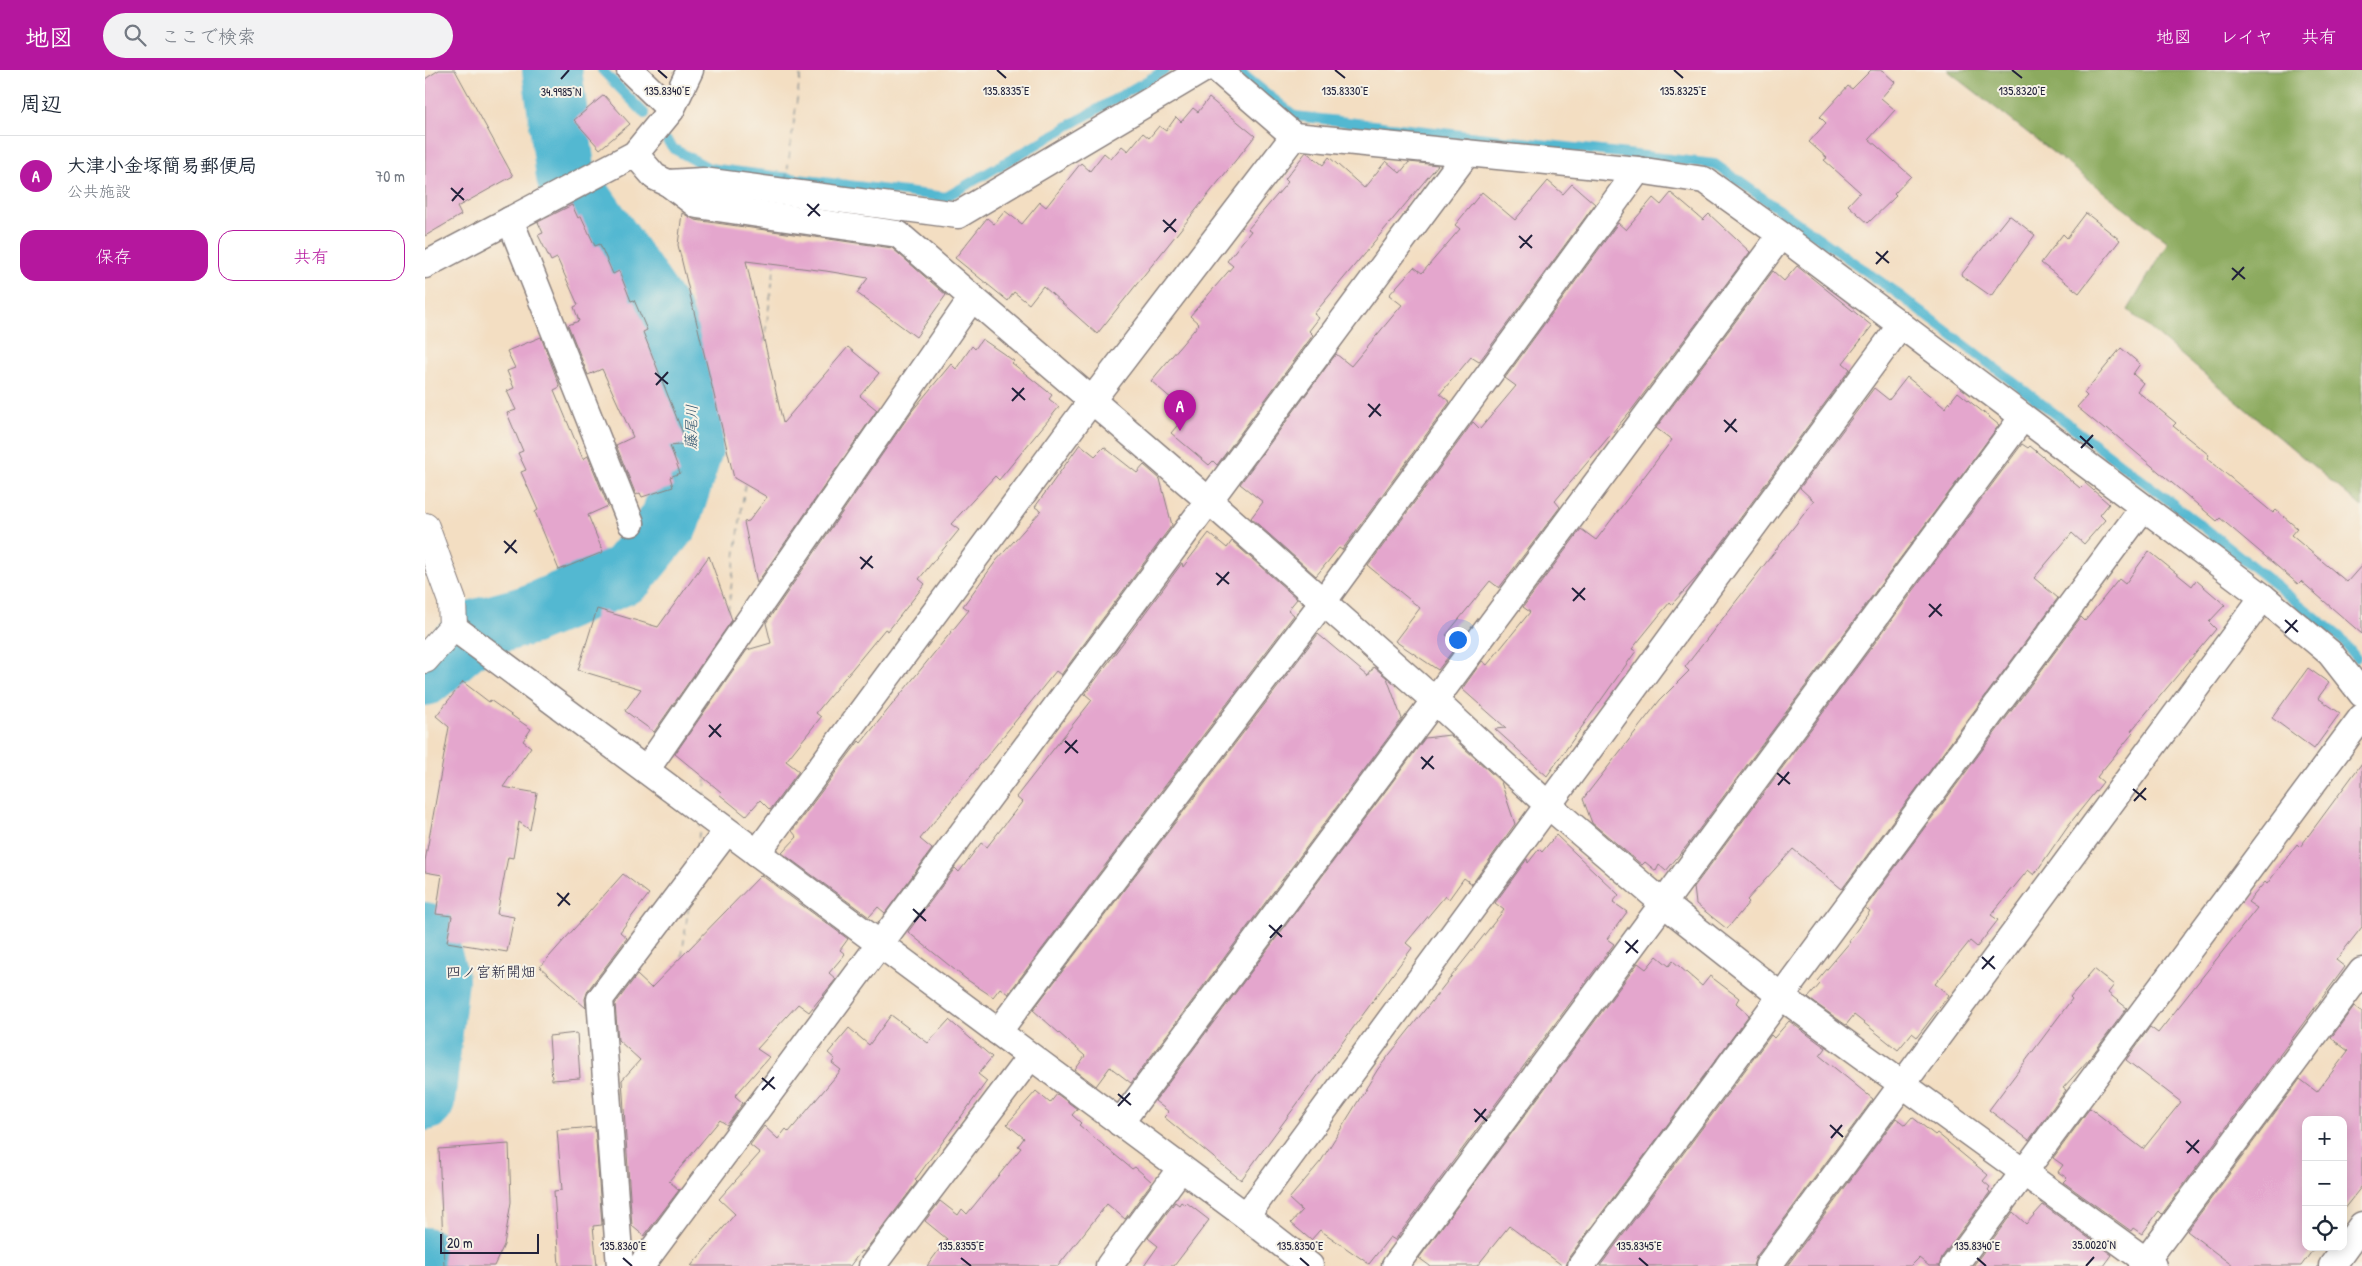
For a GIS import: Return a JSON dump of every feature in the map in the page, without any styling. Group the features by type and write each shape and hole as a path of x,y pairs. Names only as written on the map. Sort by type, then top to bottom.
{"street":[{"path":"630,70 671,110"},
{"path":"425,264 635,154 671,110 691,70"},
{"path":"668,183 703,180 958,215 1202,70"},
{"path":"1218,70 1294,136 1638,170 1703,180 1781,235 2263,597 2330,653 2360,686"},
{"path":"757,852 1092,400 1294,136"},
{"path":"641,1266 1467,153"},
{"path":"635,154 655,177 668,183 697,206 898,234 1209,500 1435,701 1548,805 1663,903 1782,997 2023,1171 2147,1264 2362,971"},
{"path":"998,1032 1323,602 1638,170"},
{"path":"510,220 631,523"},
{"path":"1120,1123 1781,235"},
{"path":"646,770 972,298"},
{"path":"1246,1216 1901,325"},
{"path":"1395,1266 2023,417"},
{"path":"1581,1266 2143,508"},
{"path":"425,527 452,601 457,630 1246,1216 1310,1266"},
{"path":"1768,1266 2263,597"},
{"path":"425,659 457,630"},
{"path":"1954,1266 2362,717"},
{"path":"619,1266 600,999 727,831"},
{"path":"872,1266 1030,1057"},
{"path":"1109,1266 1181,1168"},
{"path":"2332,1266 2362,1225"}],"green space":[{"path":"1947,70 2362,70 2362,507 2128,310 2168,242"}],"building":[{"path":"439,70 455,70 513,176 457,207 461,215 425,236 425,79"},
{"path":"1871,70 1882,70 1895,82 1881,98 1895,110 1869,139 1911,176 1894,194 1896,196 1868,223 1848,205 1860,192 1824,160 1827,158 1809,142 1826,123 1820,117 1848,86 1852,89"},
{"path":"604,95 630,124 600,149 574,120"},
{"path":"1209,98 1255,136 1097,334 1043,286 1029,304 1014,292 1008,301 955,258 987,218 994,224 1005,211 1022,224 1040,202 1046,207 1081,163 1090,171 1104,153 1111,159 1122,146 1128,151 1143,133 1149,138 1159,126 1166,131 1176,117 1181,122 1193,108 1198,112"},
{"path":"1306,152 1323,165 1329,157 1364,188 1386,161 1400,173 1409,162 1438,165 1314,314 1319,318 1309,331 1313,335 1217,465 1213,461 1209,465 1171,433 1188,413 1151,381 1199,324 1190,316 1233,266 1227,261 1251,231 1248,229 1288,182 1285,179"},
{"path":"1548,181 1563,194 1572,184 1595,204 1479,362 1471,357 1440,394 1450,402 1342,550 1339,548 1316,576 1251,518 1263,502 1240,484 1336,354 1351,366 1402,305 1389,295 1414,267 1422,273 1460,229 1455,225 1482,192 1515,220"},
{"path":"1671,193 1703,220 1709,214 1750,252 1633,408 1555,501 1560,507 1499,588 1490,581 1446,635 1458,644 1438,670 1395,641 1420,608 1368,566 1473,422 1480,429 1516,386 1505,378 1618,223 1626,230 1653,198 1661,205"},
{"path":"572,205 578,218 581,216 595,246 600,244 613,274 619,271 631,301 634,300 647,330 643,332 687,444 670,446 680,473 670,477 673,487 642,497 640,493 636,495 616,445 633,437 602,369 588,375 568,325 579,321 574,307 578,305 557,258 551,261 538,235 543,233 538,222"},
{"path":"682,213 695,220 892,248 946,295 916,337 857,293 868,278 746,261 783,423 848,347 879,373 860,396 877,410 757,583 744,522 749,521 767,497 734,478 678,245"},
{"path":"2086,213 2120,240 2079,293 2041,263 2063,234 2067,238"},
{"path":"2009,215 2035,235 1991,296 1961,275"},
{"path":"1797,266 1872,326 1843,363 1850,369 1697,577 1672,604 1670,602 1632,649 1636,651 1547,776 1495,729 1506,728 1462,689 1482,661 1487,665 1530,612 1523,607 1581,529 1596,540 1672,440 1656,428 1773,271 1784,281"},
{"path":"541,337 560,387 554,390 583,459 588,456 608,506 588,515 603,552 559,570 535,512 538,510 521,472 526,470 518,453 523,451 507,413 516,410 507,391 514,388 507,371 515,368 507,351"},
{"path":"982,339 1014,361 1012,363 1052,395 1049,399 1059,407 999,480 995,476 951,524 959,530 919,579 925,584 888,631 885,629 816,713 821,717 786,761 799,771 770,810 760,800 746,816 719,794 721,792 675,754 747,650 771,643 766,623 912,411 951,364 956,369 972,346 975,349"},
{"path":"2121,348 2140,364 2133,374 2143,383 2137,391 2176,423 2173,426 2209,455 2207,458 2273,513 2276,510 2297,528 2291,535 2347,582 2362,565 2362,634 2301,581 2298,584 2220,518 2217,521 2107,428 2105,430 2077,407 2087,396 2084,393"},
{"path":"1907,377 1945,408 1958,392 1999,425 1689,843 1666,871 1659,865 1656,871 1645,862 1642,865 1592,823 1583,799 1660,700 1689,671 1685,667 1814,501 1800,488 1874,388 1889,400"},
{"path":"1080,444 1095,456 1104,447 1137,473 1144,465 1160,479 1172,525 1061,675 1056,671 920,839 932,849 885,913 878,907 869,917 782,853 797,837 792,831 859,741 861,743 969,610 963,606 996,561 1041,511 1035,507"},
{"path":"2022,444 2028,448 2030,446 2080,488 2085,483 2109,504 2100,515 2105,520 2084,544 2072,533 2034,578 2058,598 1842,889 1793,849 1747,900 1749,902 1727,929 1696,904 1694,887"},
{"path":"1209,533 1227,548 1232,541 1297,599 1288,610 1294,615 1008,994 1000,988 993,997 966,979 908,932 955,868 959,872 981,843 987,847 1022,802 1016,797 1092,700 1085,694 1182,563 1183,567"},
{"path":"2149,551 2192,586 2196,580 2225,605 2209,622 2216,629 2131,731 2133,733 2097,777 2103,782 2067,827 2034,875 2028,870 1991,915 1998,920 1977,947 1970,941 1935,984 1949,995 1917,1037 1912,1033 1898,1050 1854,1015 1846,1025 1808,998 1820,984 1817,981 1850,942 1870,911 1865,908 2081,617 2085,621 2119,579 2125,584"},
{"path":"709,556 732,620 654,732 625,711 641,689 578,670 597,609 658,627"},
{"path":"1318,634 1368,676 1374,667 1387,678 1402,719 1131,1083 1110,1067 1096,1086 1075,1070 1085,1056 1033,1010"},
{"path":"2308,668 2329,683 2318,698 2340,713 2314,749 2272,718"},
{"path":"463,682 489,702 490,700 531,729 523,741 531,747 503,787 537,793 530,830 519,822 513,858 508,857 497,914 514,917 507,952 447,942 452,916 436,914 442,875 425,872 425,861 449,727 436,716"},
{"path":"1450,735 1501,782 1515,824 1472,884 1464,878 1449,899 1445,896 1406,943 1412,948 1241,1180 1164,1117 1169,1112 1155,1101 1425,738"},
{"path":"2362,763 2362,927 2336,960 2345,967 2162,1214 2159,1211 2142,1234 2133,1228 2131,1231 2063,1182 2067,1178 2058,1172 2063,1165 2053,1158 2090,1108 2143,1149 2181,1102 2126,1060 2150,1027 2158,1033 2257,908 2248,902 2265,882 2267,884 2297,844 2300,847"},
{"path":"1556,835 1619,895 1613,902 1627,912 1607,939 1614,944 1395,1240 1390,1237 1369,1264 1320,1230 1311,1240 1291,1223 1302,1211 1289,1199 1321,1161 1378,1069 1504,910 1495,903 1527,859 1528,863 1539,849 1542,852"},
{"path":"623,874 649,894 620,932 627,938 588,990 585,999 586,1008 540,967"},
{"path":"761,875 848,939 840,950 845,954 829,973 836,979 809,1012 798,1004 757,1049 769,1057 735,1096 743,1103 727,1125 720,1120 669,1181 679,1190 644,1236 632,1226 622,1080 640,1060 618,1040 615,1004 637,975 651,988"},
{"path":"1657,956 1669,966 1673,961 1702,986 1710,976 1739,998 1736,1003 1749,1015 1569,1257 1566,1266 1563,1266 1509,1226 1477,1266 1430,1266 1419,1258 1638,963 1646,969"},
{"path":"2094,969 2114,985 2108,993 2127,1008 2090,1058 2063,1088 2066,1090 2029,1140 1989,1110 2072,999 2070,997"},
{"path":"2354,1006 2362,1012 2362,1186 2347,1205 2347,1116 2302,1116 2302,1251 2312,1251 2301,1266 2233,1266 2187,1231 2300,1079 2317,1092 2348,1051 2331,1038"},
{"path":"891,1015 928,1043 949,1020 992,1057 978,1074 987,1081 915,1180 917,1182 864,1252 861,1251 850,1266 691,1266 735,1214 719,1199 760,1153 750,1145 764,1126 778,1139 786,1129 789,1132 841,1070 832,1063 835,1059 828,1053 849,1028 869,1045"},
{"path":"1789,1021 1826,1048 1820,1056 1873,1099 1756,1257 1753,1266 1600,1266 1771,1035 1774,1038"},
{"path":"577,1033 580,1078 552,1080 549,1036"},
{"path":"1036,1091 1050,1103 1057,1094 1077,1109 1072,1115 1081,1123 1079,1125 1132,1169 1135,1167 1152,1182 1125,1219 1107,1204 1058,1266 927,1266 947,1239 925,1221 940,1201 958,1215 962,1209 967,1214 1021,1148 1018,1146 1024,1138 1007,1124"},
{"path":"1912,1117 1935,1135 1937,1133 1988,1175 1983,1181 1990,1187 1988,1190 1990,1192 1942,1257 1939,1266 1929,1266 1919,1258 1911,1266 1787,1266 1896,1118 1905,1125"},
{"path":"595,1127 602,1225 593,1226 597,1266 559,1266 554,1191 562,1190 557,1130"},
{"path":"509,1144 511,1202 504,1245 494,1266 444,1266 439,1149"},
{"path":"1175,1202 1179,1205 1181,1202 1185,1205 1187,1203 1209,1220 1174,1266 1144,1266 1158,1246 1148,1238"},
{"path":"2043,1205 2112,1255 2104,1266 1973,1266 2013,1212 2026,1224"}],"waterway":[{"name":"藤尾川","path":"425,676 481,628 529,615 626,574 670,520 693,449 691,385 663,316 566,176 552,70"},
{"path":"602,70 645,114"},
{"path":"667,141 674,149 709,168 946,197 1165,70"},
{"path":"1240,72 1295,116 1715,164 1898,294 2206,529 2340,637 2356,658"},
{"name":"藤尾川","path":"425,932 439,979 425,1101"},
{"name":"藤尾川","path":"425,1257 430,1266"}],"ferry route":[{"path":"786,180 801,70"},
{"path":"764,343 775,263"},
{"path":"728,611 745,484"},
{"path":"704,797 706,779"},
{"path":"697,849 700,826"},
{"path":"682,956 689,902"}],"place":[{"name":"大津小金塚簡易郵便局","path":"1180,431"}],"district":[{"name":"四ノ宮新開畑","path":"491,971"}]}
